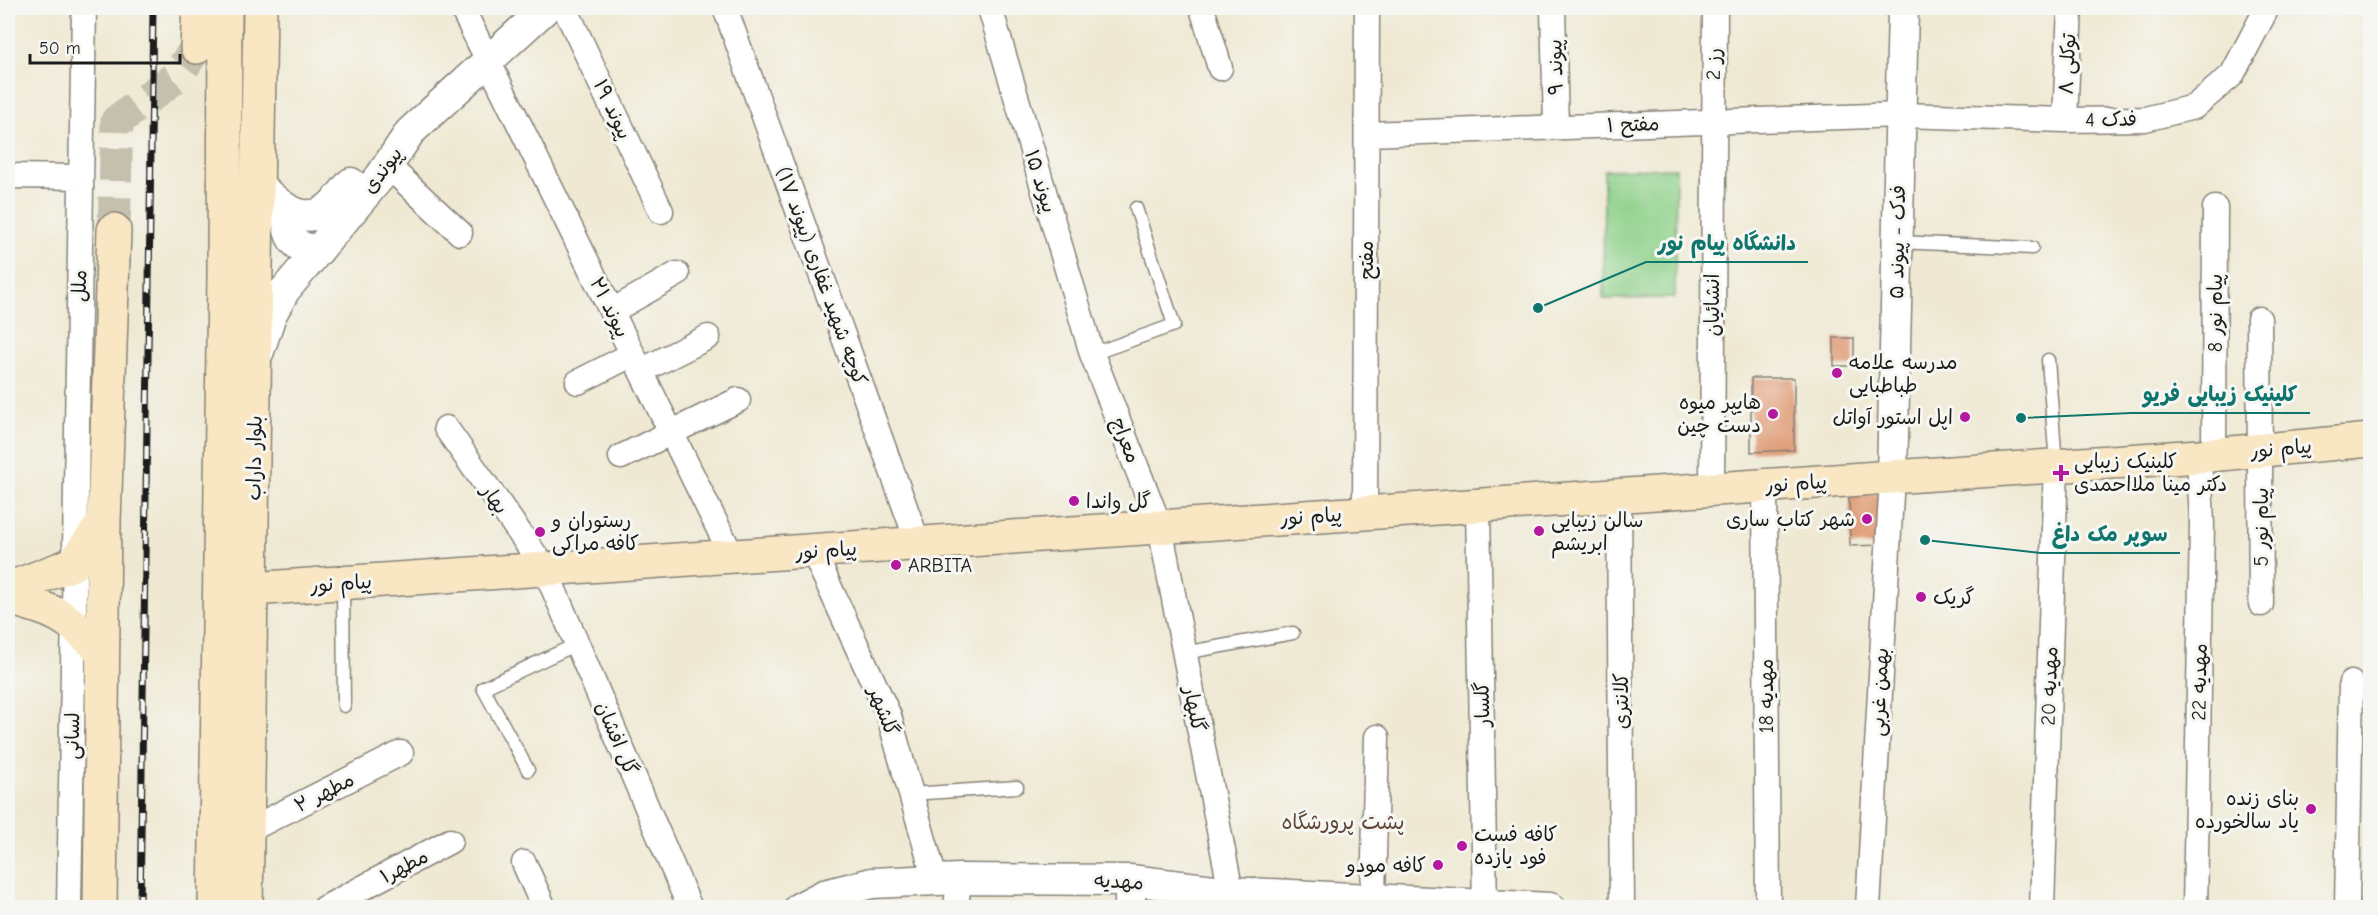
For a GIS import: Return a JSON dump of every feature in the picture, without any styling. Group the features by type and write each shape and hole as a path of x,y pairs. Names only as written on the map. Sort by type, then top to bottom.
{"main road":[{"path":"197,47 199,8"},
{"name":"بلوار داراب","path":"214,908 224,277 225,8"},
{"name":"بلوار داراب","path":"246,908 260,8"},
{"path":"100,908 101,650 114,230"},
{"name":"پیام نور","path":"251,589 2207,455 2370,440"},
{"path":"8,589 73,564 104,522"},
{"path":"8,598 39,606 74,623 101,650"}],"street":[{"name":"ملل","path":"73,564 84,8"},
{"name":"پیوند ۲۱","path":"462,8 732,556"},
{"name":"پیوندی","path":"256,361 278,300 387,165 410,132 546,8"},
{"name":"پیوند ۱۹","path":"565,8 661,210"},
{"name":"کوچه شهید غفاری (پیوند ۱۷)","path":"725,8 918,543"},
{"name":"پیوند ۱۵","path":"990,8 1092,354"},
{"path":"1202,8 1220,68"},
{"name":"مفتح","path":"1365,512 1367,8"},
{"name":"پیوند ۹","path":"1553,8 1556,127"},
{"name":"رز 2","path":"1712,121 1715,8"},
{"name":"فدک - پیوند ۵","path":"1892,477 1903,8"},
{"name":"توکلی ۸","path":"2065,120 2070,8"},
{"name":"فدک 4","path":"1900,114 2065,120 2145,119 2194,107 2232,75 2267,8"},
{"name":"مفتح ۱","path":"1367,134 1900,114"},
{"name":"انشائیان","path":"1712,121 1712,488"},
{"path":"258,184 288,211 315,215 325,211 368,166 410,132"},
{"path":"387,165 460,233"},
{"path":"8,176 81,177"},
{"name":"پیام نور 8","path":"2207,455 2215,208"},
{"path":"288,211 288,232 291,240 299,247 319,249"},
{"path":"612,311 677,274"},
{"name":"پیام نور 5","path":"2259,319 2261,604"},
{"path":"578,382 708,337"},
{"name":"معراج","path":"1092,354 1160,527"},
{"path":"621,458 738,400"},
{"name":"بهار","path":"446,428 544,569"},
{"name":"مهدیه 22","path":"2195,908 2202,525 2207,455"},
{"name":"مهدیه 20","path":"2042,908 2056,465"},
{"name":"بهمن غربی","path":"1868,908 1892,477"},
{"name":"مهدیه 18","path":"1765,485 1768,908"},
{"name":"کلانتری","path":"1619,495 1622,908"},
{"name":"گلسار","path":"1479,505 1485,906"},
{"name":"گلبهار","path":"1160,527 1231,892"},
{"name":"گلشهر","path":"813,551 888,716 911,794 950,888"},
{"name":"لسانی","path":"69,908 73,564"},
{"name":"گل افشان","path":"544,569 690,908"},
{"path":"2347,908 2351,683"},
{"path":"1373,897 1377,737"},
{"name":"مطهر ۲","path":"247,831 401,753"},
{"name":"مطهر۱","path":"325,908 450,841"},
{"path":"524,864 544,908"},
{"name":"مهدیه","path":"799,908 824,894 872,883 1130,894 1231,892 1373,897 1485,906 1550,908"}],"lane":[{"path":"1092,354 1174,325 1136,208"},
{"path":"1897,242 2032,248"},
{"path":"2048,360 2056,465"},
{"path":"343,583 344,706"},
{"path":"1184,653 1293,633"},
{"path":"528,770 483,688 577,644"},
{"path":"911,794 1017,787"}],"green space":[{"path":"1676,168 1675,298 1603,299 1604,170"}],"building":[{"path":"1834,338 1854,338 1854,366 1834,366"},
{"name":"هایپر میوه دست چین","path":"1751,378 1794,378 1794,450 1751,452"},
{"name":"شهر کتاب ساری","path":"1849,493 1885,494 1883,545 1850,546"}],"tunnel":[{"path":"114,230 117,121 177,76 197,47"}],"railway":[{"path":"140,908 153,8"}],"place":[{"name":"دانشگاه پیام نور","path":"1538,308"},
{"name":"مدرسه علامه طباطبایی","path":"1837,373"},
{"name":"هایپر میوه دست چین","path":"1773,414"},
{"name":"اپل استور آواتل","path":"1965,417"},
{"name":"کلینیک زیبایی فریو","path":"2021,418"},
{"name":"کلینیک زیبایی دکتر مینا ملااحمدی","path":"2061,473"},
{"name":"گل واندا","path":"1074,501"},
{"name":"شهر کتاب ساری","path":"1867,519"},
{"name":"سالن زیبایی ابریشم","path":"1539,531"},
{"name":"رستوران و کافه مراکی","path":"540,532"},
{"name":"سوپر مک داغ","path":"1925,540"},
{"name":"ARBITA","path":"896,565"},
{"name":"گریک","path":"1921,597"},
{"name":"بنای زنده یاد سالخورده","path":"2311,809"},
{"name":"کافه فست فود یازده","path":"1462,846"},
{"name":"کافه مودو","path":"1438,865"}],"district":[{"name":"پشت پرورشگاه","path":"1343,822"}]}
